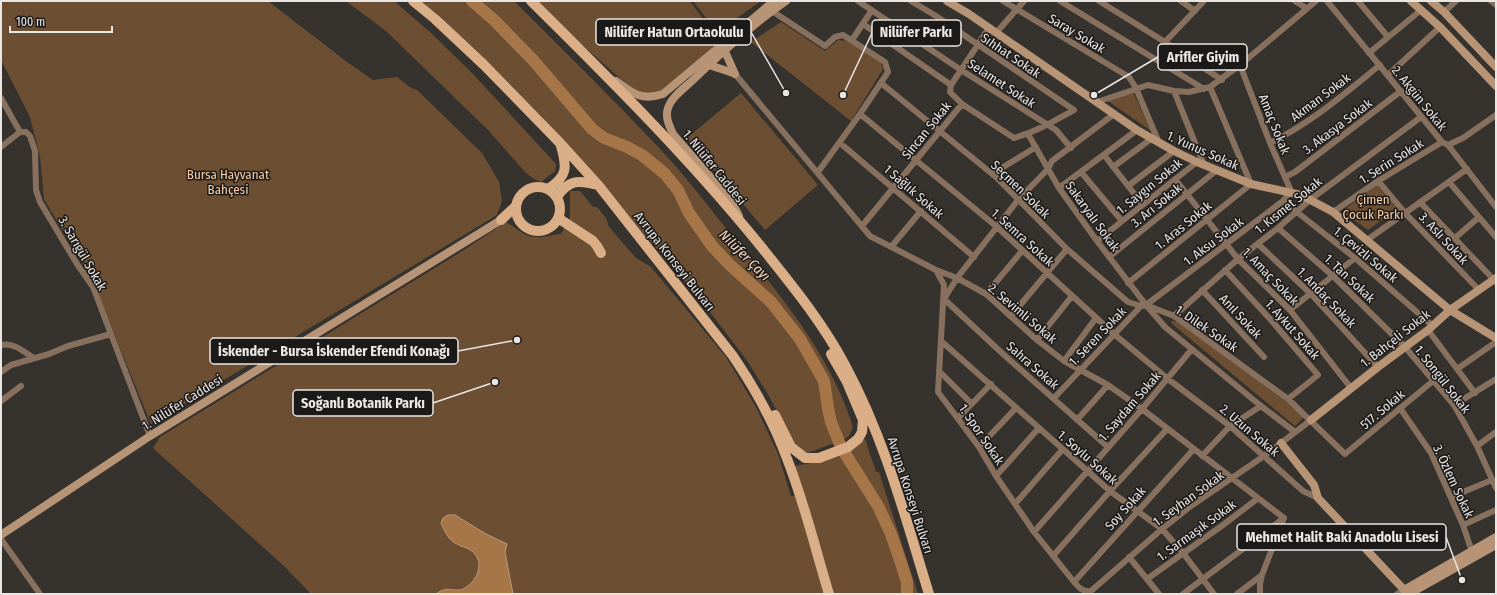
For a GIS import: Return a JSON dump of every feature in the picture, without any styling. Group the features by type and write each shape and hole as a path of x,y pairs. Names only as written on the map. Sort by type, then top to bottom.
{"main road":[{"name":"Avrupa Konseyi Bulvarı","path":"413,1 435,19 484,65 561,144 599,186 730,351 750,381 786,455 829,594"},
{"name":"Avrupa Konseyi Bulvarı","path":"530,1 672,144 749,232 788,280 824,330 841,357 869,414 892,474 929,594"},
{"name":"1. Nilüfer Caddesi","path":"723,48 774,1"},
{"name":"1. Nilüfer Caddesi","path":"575,45 630,92 642,97 653,98 663,94 786,1"},
{"name":"1. Yunus Sokak","path":"947,1 969,14 1137,130 1159,143 1200,164 1251,184 1291,191 1333,212 1450,310 1496,338"},
{"path":"1411,1 1440,27 1496,86"},
{"path":"1431,1 1495,63"},
{"path":"723,48 735,74"},
{"path":"706,62 735,74"},
{"name":"1. Nilüfer Caddesi","path":"706,62 668,106 666,114 668,122 679,143 732,202 749,232"},
{"path":"548,189 565,171 565,160 561,144"},
{"path":"557,197 570,184 577,181 584,181 599,186"},
{"path":"541,187 548,189 557,197 560,208 555,222 546,230 536,231 528,229 519,221 516,213 516,206 519,196 527,189 541,187"},
{"path":"516,206 503,216 501,220 519,221"},
{"name":"1. Nilüfer Caddesi","path":"1,535 150,436 501,220"},
{"path":"691,303 727,337 747,366 791,447 806,458 819,458 848,448 858,439 862,432 863,420 832,355 788,280"},
{"name":"1. Bahçeli Sokak","path":"1311,420 1378,367 1405,348 1450,310 1495,280"},
{"path":"1281,443 1314,485 1318,498 1404,593"},
{"path":"1404,593 1496,537"},
{"path":"1404,593 1496,544"}],"street":[{"name":"Selamet Sokak","path":"858,1 961,70 1056,130 1070,148"},
{"name":"Sıhhat Sokak","path":"911,1 936,16 1074,110 1048,125"},
{"name":"Saray Sokak","path":"1003,1 1129,77 1136,88 1159,143"},
{"path":"1024,1 978,46 951,85 950,92 962,104 1014,138 1028,134 1048,125"},
{"path":"1060,1 1207,88 1251,184"},
{"path":"1099,1 1222,80"},
{"path":"1181,1 1195,11"},
{"path":"1165,42 1204,1"},
{"path":"1295,1 1306,8"},
{"path":"1097,102 1148,85 1174,91 1188,92 1207,88 1222,80 1316,1"},
{"name":"2. Akgün Sokak","path":"1327,1 1421,117 1467,169 1496,207"},
{"path":"1358,1 1388,37"},
{"path":"1444,12 1456,1"},
{"path":"852,40 872,10"},
{"path":"1369,53 1421,10"},
{"path":"772,11 825,46 835,37 843,35 885,62 888,72 840,143 818,172"},
{"path":"863,24 951,85"},
{"path":"1388,75 1440,27"},
{"name":"Amaç Sokak","path":"1240,65 1270,143 1291,191"},
{"name":"Akman Sokak","path":"1270,143 1310,121 1380,65"},
{"name":"2. Sevimli Sokak","path":"735,74 870,236 936,270 957,278 986,294 1037,340 1064,361 1108,385 1142,409 1193,450 1284,518"},
{"name":"Seçmen Sokak","path":"881,83 992,174 1067,249 1128,302 1143,306"},
{"path":"1174,91 1200,164"},
{"name":"3. Akasya Sokak","path":"1285,177 1307,163 1401,91"},
{"name":"3. Sarıgül Sokak","path":"1,98 20,132 26,132 30,136 35,151 36,190 40,202 77,264 93,287 150,436"},
{"name":"Sincan Sokak","path":"862,226 962,104"},
{"name":"1. Semra Sokak","path":"860,114 997,227 1114,334 1168,378"},
{"path":"944,299 957,278 1018,200 1048,169 1052,161 1114,114"},
{"name":"1. Serin Sokak","path":"1333,212 1378,181 1445,143 1463,138 1496,115"},
{"name":"1. Kısmet Sokak","path":"1174,316 1225,270 1278,228 1310,200 1421,117"},
{"path":"1059,188 1137,130"},
{"path":"1,147 20,132"},
{"name":"Sakaryalı Sokak","path":"1028,134 1059,188 1143,306"},
{"path":"1113,167 1152,139"},
{"name":"1 Sağlık Sokak","path":"840,143 974,257"},
{"path":"992,174 1036,147"},
{"path":"1128,186 1174,151"},
{"path":"1104,155 1143,205"},
{"name":"1. Saygın Sokak","path":"1097,241 1175,179 1200,164"},
{"path":"1367,240 1467,169"},
{"name":"3. Arı Sokak","path":"1109,257 1217,170"},
{"path":"1081,172 1122,221"},
{"name":"1. Amaç Sokak","path":"1175,179 1238,259 1290,310 1351,388"},
{"name":"3. Aslı Sokak","path":"1378,181 1405,213 1479,290"},
{"path":"1449,182 1496,237"},
{"name":"1. Aras Sokak","path":"1128,283 1251,184"},
{"name":"1. Aksu Sokak","path":"1143,306 1283,201 1291,191"},
{"name":"1. Çevizli Sokak","path":"1283,201 1355,258 1430,328 1475,393"},
{"path":"1420,202 1495,280"},
{"path":"891,247 921,211"},
{"path":"1455,238 1479,217"},
{"name":"1. Tan Sokak","path":"1278,228 1333,276 1405,348"},
{"name":"1. Andaç Sokak","path":"1258,244 1311,294 1378,367"},
{"path":"1012,316 1067,249"},
{"path":"986,294 1022,251"},
{"path":"1290,310 1355,258"},
{"name":"1. Spor Sokak","path":"936,270 944,285 938,392 959,417 996,476 1034,532 1080,589"},
{"name":"1. Aykut Sokak","path":"1225,270 1318,374 1288,399"},
{"name":"Anıl Sokak","path":"1202,290 1264,357"},
{"path":"1037,340 1072,296"},
{"name":"Sahra Sokak","path":"944,299 1003,354 1108,446"},
{"name":"1. Dilek Sokak","path":"1143,306 1174,316 1288,399 1345,454"},
{"name":"1. Dilek Sokak","path":"1143,306 1165,327 1295,432"},
{"name":"1. Seren Sokak","path":"1054,398 1114,334 1143,306"},
{"path":"1064,361 1096,318"},
{"path":"1,372 11,364 49,354 68,346 111,334"},
{"name":"1. Soylu Sokak","path":"941,341 991,384 1038,429 1110,491 1162,529 1204,579 1214,594"},
{"path":"1457,369 1496,342"},
{"path":"1,345 6,344 16,346 34,358"},
{"name":"1. Songül Sokak","path":"1405,348 1454,405 1477,446 1496,488"},
{"name":"1. Saydam Sokak","path":"1034,532 1142,409 1192,349"},
{"path":"939,371 972,404"},
{"name":"2. Uzun Sokak","path":"1168,378 1230,426 1303,491 1318,498"},
{"path":"1454,405 1496,379"},
{"name":"517. Sokak","path":"1345,454 1433,381"},
{"path":"959,417 991,384"},
{"path":"1077,420 1108,385"},
{"path":"1,401 21,386"},
{"path":"1202,456 1230,426 1261,406"},
{"path":"979,447 1016,408"},
{"name":"3. Özlem Sokak","path":"1400,408 1431,453 1463,525 1470,546"},
{"name":"1. Seyhan Sokak","path":"1080,589 1086,592 1091,592 1129,557 1191,506 1233,479 1311,420"},
{"path":"996,476 1038,429"},
{"path":"1053,556 1167,429"},
{"path":"1477,446 1496,432"},
{"path":"1015,504 1062,450"},
{"name":"Soy Sokak","path":"1074,582 1193,450"},
{"path":"1451,497 1492,480"},
{"name":"1. Sarmaşık Sokak","path":"1147,580 1257,499"},
{"path":"1463,525 1496,510"},
{"path":"1260,594 1262,575 1284,518"},
{"path":"1183,594 1284,518"},
{"path":"1,539 40,594"},
{"path":"1129,557 1159,594"},
{"path":"1237,594 1262,575"}],"green space":[{"name":"Bursa Hayvanat Bahçesi","path":"1,1 268,1 347,62 373,80 397,77 411,88 417,90 482,153 499,182 502,201 497,215 151,424 94,284 44,199 40,157 30,117 1,60"},
{"path":"346,1 394,1 430,32 473,74 556,164 555,171 541,182 526,173 488,130 386,31"},
{"path":"421,1 514,1 606,93 682,174 759,268 791,310 806,332 833,378 853,427 849,436 843,440 807,453 798,452 769,396 748,362 701,300 601,184 440,16"},
{"path":"536,1 690,1 714,34 721,40 658,94 644,94 629,86 564,29"},
{"path":"693,1 761,1 717,32"},
{"path":"781,22 825,51 838,40 849,41 881,62 883,69 851,121 751,42"},
{"path":"1133,92 1151,131 1108,101"},
{"path":"741,93 818,185 765,230 687,138"},
{"name":"Çimen Çocuk Parkı","path":"1377,185 1397,209 1368,230 1342,211"},
{"path":"570,191 580,191 593,207 597,207 606,218 609,227 636,258 651,267 726,357 756,407 778,454 791,496 795,496 825,594 311,594 284,566 153,448 160,437 464,250 506,222 524,234 532,237 561,234 570,218"},
{"path":"1172,321 1177,322 1266,385 1304,417 1295,426 1171,323"},
{"path":"865,439 876,472 879,472 918,594 834,594 795,466 822,461"}],"shaded area":[{"path":"448,515 455,515 486,534 507,544 505,552 513,594 436,594 440,591 448,589 461,590 470,585 476,576 479,565 476,555 472,551 457,544 448,537 441,523 443,518"}],"waterway":[{"name":"Nilüfer Çayı","path":"472,1 494,20 533,60 592,129 604,138 642,155 665,174 678,190 689,213 712,246 730,265 771,302 800,339 824,381 831,422 841,447 878,506 891,534 907,582 907,594"}],"place":[{"name":"Nilüfer Hatun Ortaokulu","path":"786,93"},
{"name":"Nilüfer Parkı","path":"843,95"},
{"name":"Arifler Giyim","path":"1094,95"},
{"name":"İskender - Bursa İskender Efendi Konağı","path":"517,340"},
{"name":"Soğanlı Botanik Parkı","path":"495,382"},
{"name":"Mehmet Halit Baki Anadolu Lisesi","path":"1462,580"}]}
